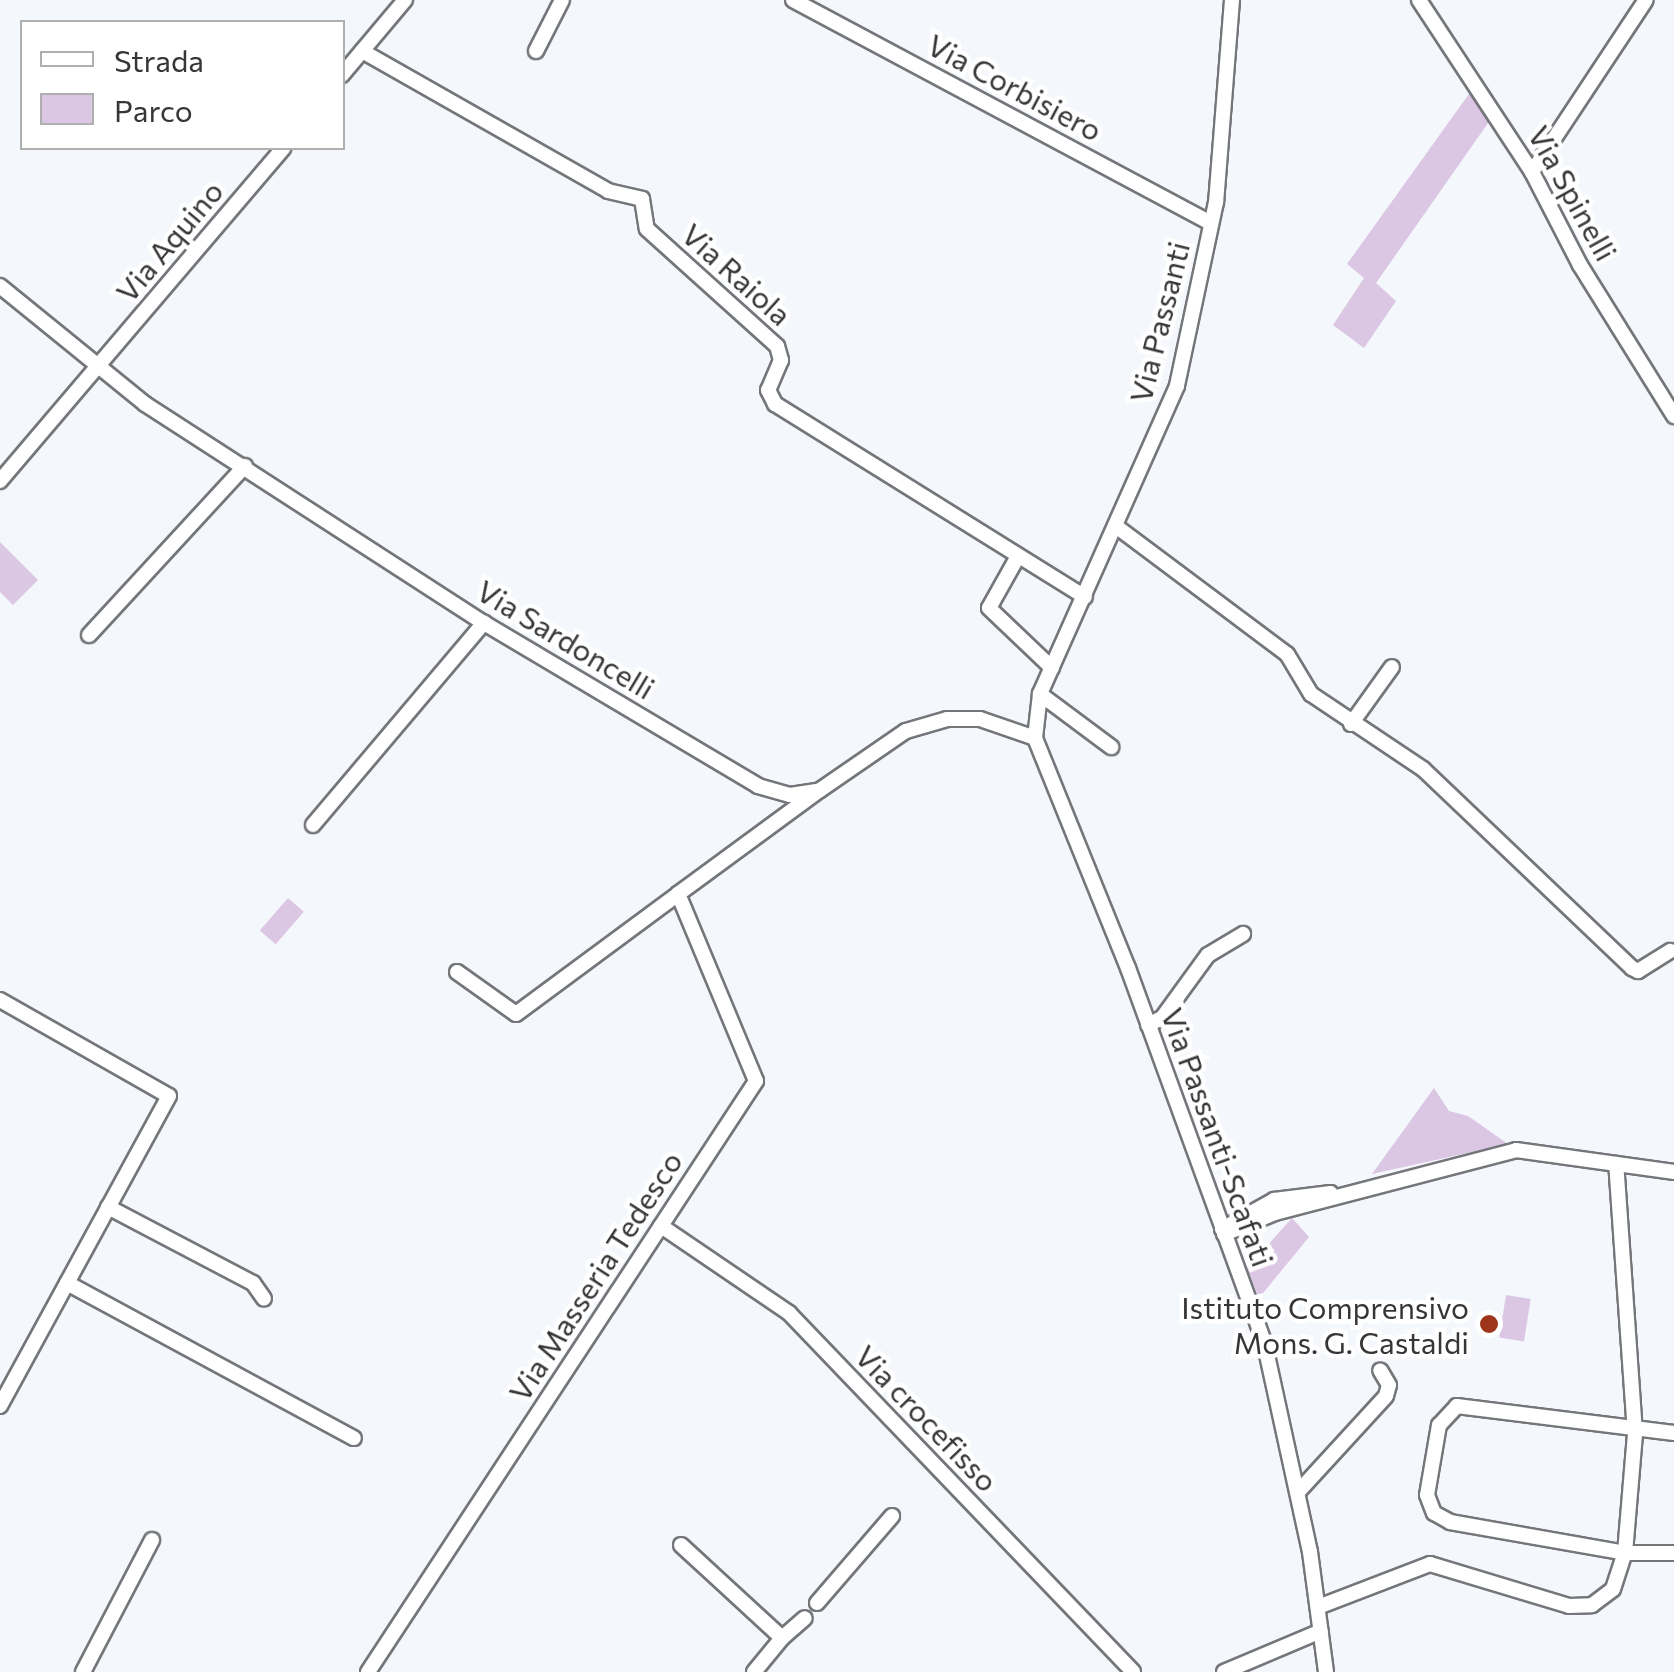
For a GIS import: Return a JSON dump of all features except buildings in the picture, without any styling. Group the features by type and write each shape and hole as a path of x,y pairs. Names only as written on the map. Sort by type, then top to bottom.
{"street":[{"path":"345,71 404,0"},
{"path":"536,51 562,0"},
{"name":"Via Corbisiero","path":"793,0 1212,224"},
{"name":"Via Passanti","path":"1066,638 1177,386 1212,224 1232,0"},
{"name":"Via Spinelli","path":"1419,0 1532,172 1580,265 1674,416"},
{"path":"1532,172 1646,0"},
{"name":"Via Raiola","path":"362,51 608,190 642,200 647,230 777,346 781,360 768,390 776,404 1085,597"},
{"name":"Via Aquino","path":"0,481 281,150"},
{"name":"Via Sardoncelli","path":"0,286 97,369 484,623 758,786 790,795 820,790"},
{"path":"89,635 245,466"},
{"path":"1116,527 1286,654 1311,694 1423,769 1632,968 1638,971 1670,951"},
{"path":"1017,558 989,608 1052,668"},
{"path":"313,826 484,623"},
{"name":"Via Passanti-Scafati","path":"1066,638 1040,694 1034,738 1148,1024 1268,1357 1298,1492 1326,1672"},
{"path":"1352,724 1392,668"},
{"path":"1040,694 1111,746"},
{"path":"457,972 516,1014 820,790 906,732 947,720 980,718 1034,738"},
{"name":"Via Masseria Tedesco","path":"368,1672 756,1075 678,894"},
{"path":"1148,1024 1162,1018 1208,955 1243,934"},
{"path":"0,1000 168,1091 0,1406"},
{"path":"1223,1232 1352,1191 1516,1150 1674,1172"},
{"path":"1318,1608 1430,1564 1510,1591 1592,1604 1613,1589 1625,1553 1636,1433 1616,1164"},
{"path":"1223,1232 1255,1208 1284,1197 1352,1191"},
{"path":"1209,1194 1228,1208 1255,1208"},
{"path":"108,1207 253,1283 264,1299"},
{"name":"Via crocefisso","path":"661,1226 789,1314 1132,1672"},
{"path":"68,1280 302,1402"},
{"path":"68,1280 354,1438"},
{"path":"1298,1492 1386,1396 1389,1385 1380,1370"},
{"path":"1674,1433 1636,1433 1457,1406 1439,1425 1427,1495 1434,1512 1450,1522 1625,1553 1674,1552"},
{"path":"817,1604 892,1516"},
{"path":"82,1672 152,1540"},
{"path":"681,1545 782,1638"},
{"path":"754,1672 805,1618"},
{"path":"1224,1672 1322,1631"}],"green space":[{"path":"1474,87 1493,116 1376,283 1396,301 1364,348 1333,325 1364,278 1347,264"},
{"path":"0,542 38,580 13,605 0,592"},
{"path":"288,898 304,912 276,944 260,930"},
{"path":"1434,1088 1449,1111 1468,1116 1508,1144 1372,1174"},
{"path":"1292,1218 1309,1237 1259,1298 1247,1268"},
{"path":"1506,1295 1531,1299 1524,1341 1499,1337"}],"place":[{"name":"Istituto Comprensivo Mons. G. Castaldi","path":"1489,1324"}]}
